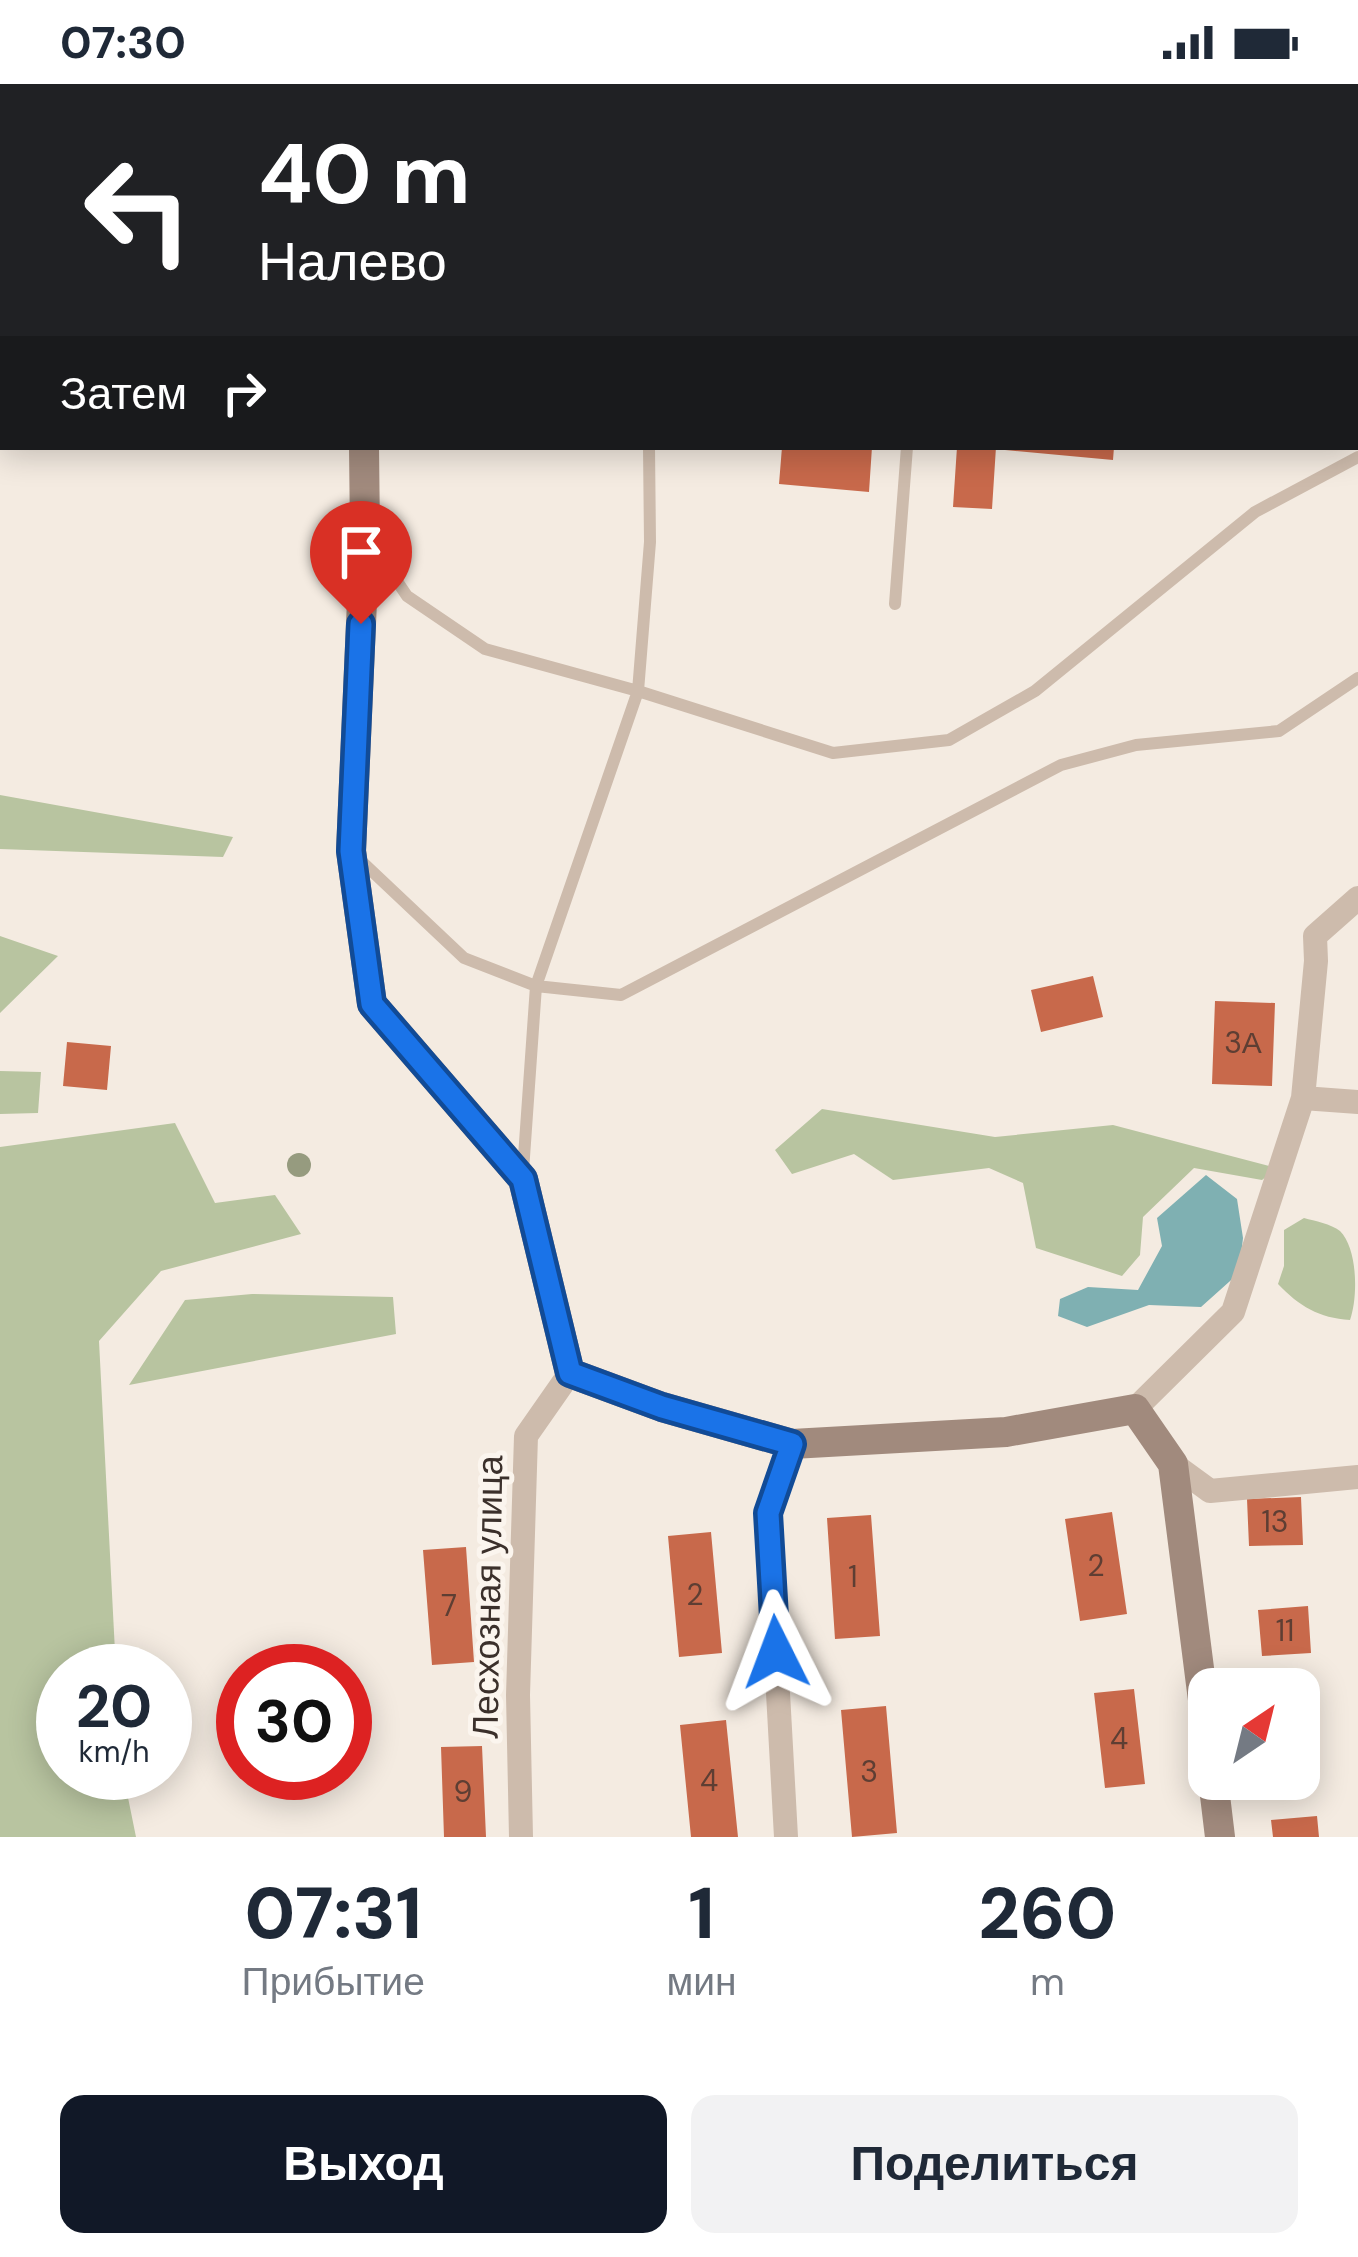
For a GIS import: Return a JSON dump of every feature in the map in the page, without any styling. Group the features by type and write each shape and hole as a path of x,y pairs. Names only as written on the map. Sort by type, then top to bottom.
{"street":[{"path":"364,450 365,532 351,851 372,1004 523,1179 570,1373 662,1407 792,1444 1006,1432 1135,1409 1233,1312 1303,1098 1315,936 1358,898"},
{"path":"1303,1098 1358,1102"},
{"name":"Лесхозная улица","path":"521,1837 518,1695 526,1436 570,1373"},
{"path":"1135,1409 1173,1463 1210,1491 1358,1477"},
{"path":"786,1837 768,1513 792,1444"},
{"path":"1173,1463 1199,1668"},
{"path":"1216,1800 1220,1837"}],"lane":[{"path":"523,1179 536,986 638,691 650,542 650,450"},
{"path":"895,604 907,450"},
{"path":"365,532 407,596 485,649 833,753 949,740 1035,691 1255,512 1358,458"},
{"path":"351,851 464,958 536,986 621,995 1061,764 1136,745 1280,731 1358,678"}],"green space":[{"path":"0,795 233,837 223,857 0,849"},
{"path":"0,936 58,956 0,1013"},
{"path":"0,1071 41,1072 38,1113 0,1114"},
{"path":"822,1109 995,1137 1113,1125 1277,1168 1262,1180 1194,1168 1143,1217 1140,1255 1122,1276 1036,1248 1023,1183 989,1168 893,1180 854,1154 792,1174 775,1150"},
{"path":"175,1123 215,1203 275,1195 301,1234 161,1271 99,1341 115,1644 36,1644 36,1800 128,1800 136,1837 0,1837 0,1147"},
{"path":"1304,1218 1332,1226 1346,1239 1355,1274 1350,1320 1310,1310 1278,1284 1284,1266 1284,1230"},
{"path":"252,1294 393,1297 396,1334 129,1385 185,1300"}],"water":[{"path":"1206,1175 1237,1199 1243,1238 1239,1273 1201,1307 1149,1305 1087,1327 1058,1316 1060,1299 1088,1287 1138,1290 1162,1246 1157,1218"}],"building":[{"path":"782,450 872,450 869,492 779,484"},
{"path":"957,450 996,450 992,509 953,507"},
{"path":"1005,450 1114,450 1113,460"},
{"path":"1093,976 1103,1017 1041,1032 1031,990"},
{"path":"1215,1001 1275,1003 1272,1086 1212,1084"},
{"path":"67,1042 111,1046 107,1090 63,1086"},
{"path":"1301,1497 1303,1545 1249,1546 1247,1499"},
{"path":"1112,1512 1127,1614 1080,1621 1065,1519"},
{"path":"871,1515 880,1636 835,1639 827,1518"},
{"path":"711,1532 722,1653 679,1657 668,1536"},
{"path":"466,1547 474,1662 432,1665 423,1550"},
{"path":"1308,1606 1311,1653 1262,1656 1258,1610"},
{"path":"1134,1689 1145,1784 1105,1788 1094,1693"},
{"path":"886,1706 897,1833 852,1837 841,1710"},
{"path":"726,1720 738,1837 691,1837 680,1725"},
{"path":"482,1746 486,1837 444,1837 441,1747"},
{"path":"1317,1816 1319,1837 1273,1837 1271,1820"}],"route":[{"path":"361,624 351,851 372,1004 523,1179 570,1373 662,1407 792,1444 768,1513 776,1652"}]}
